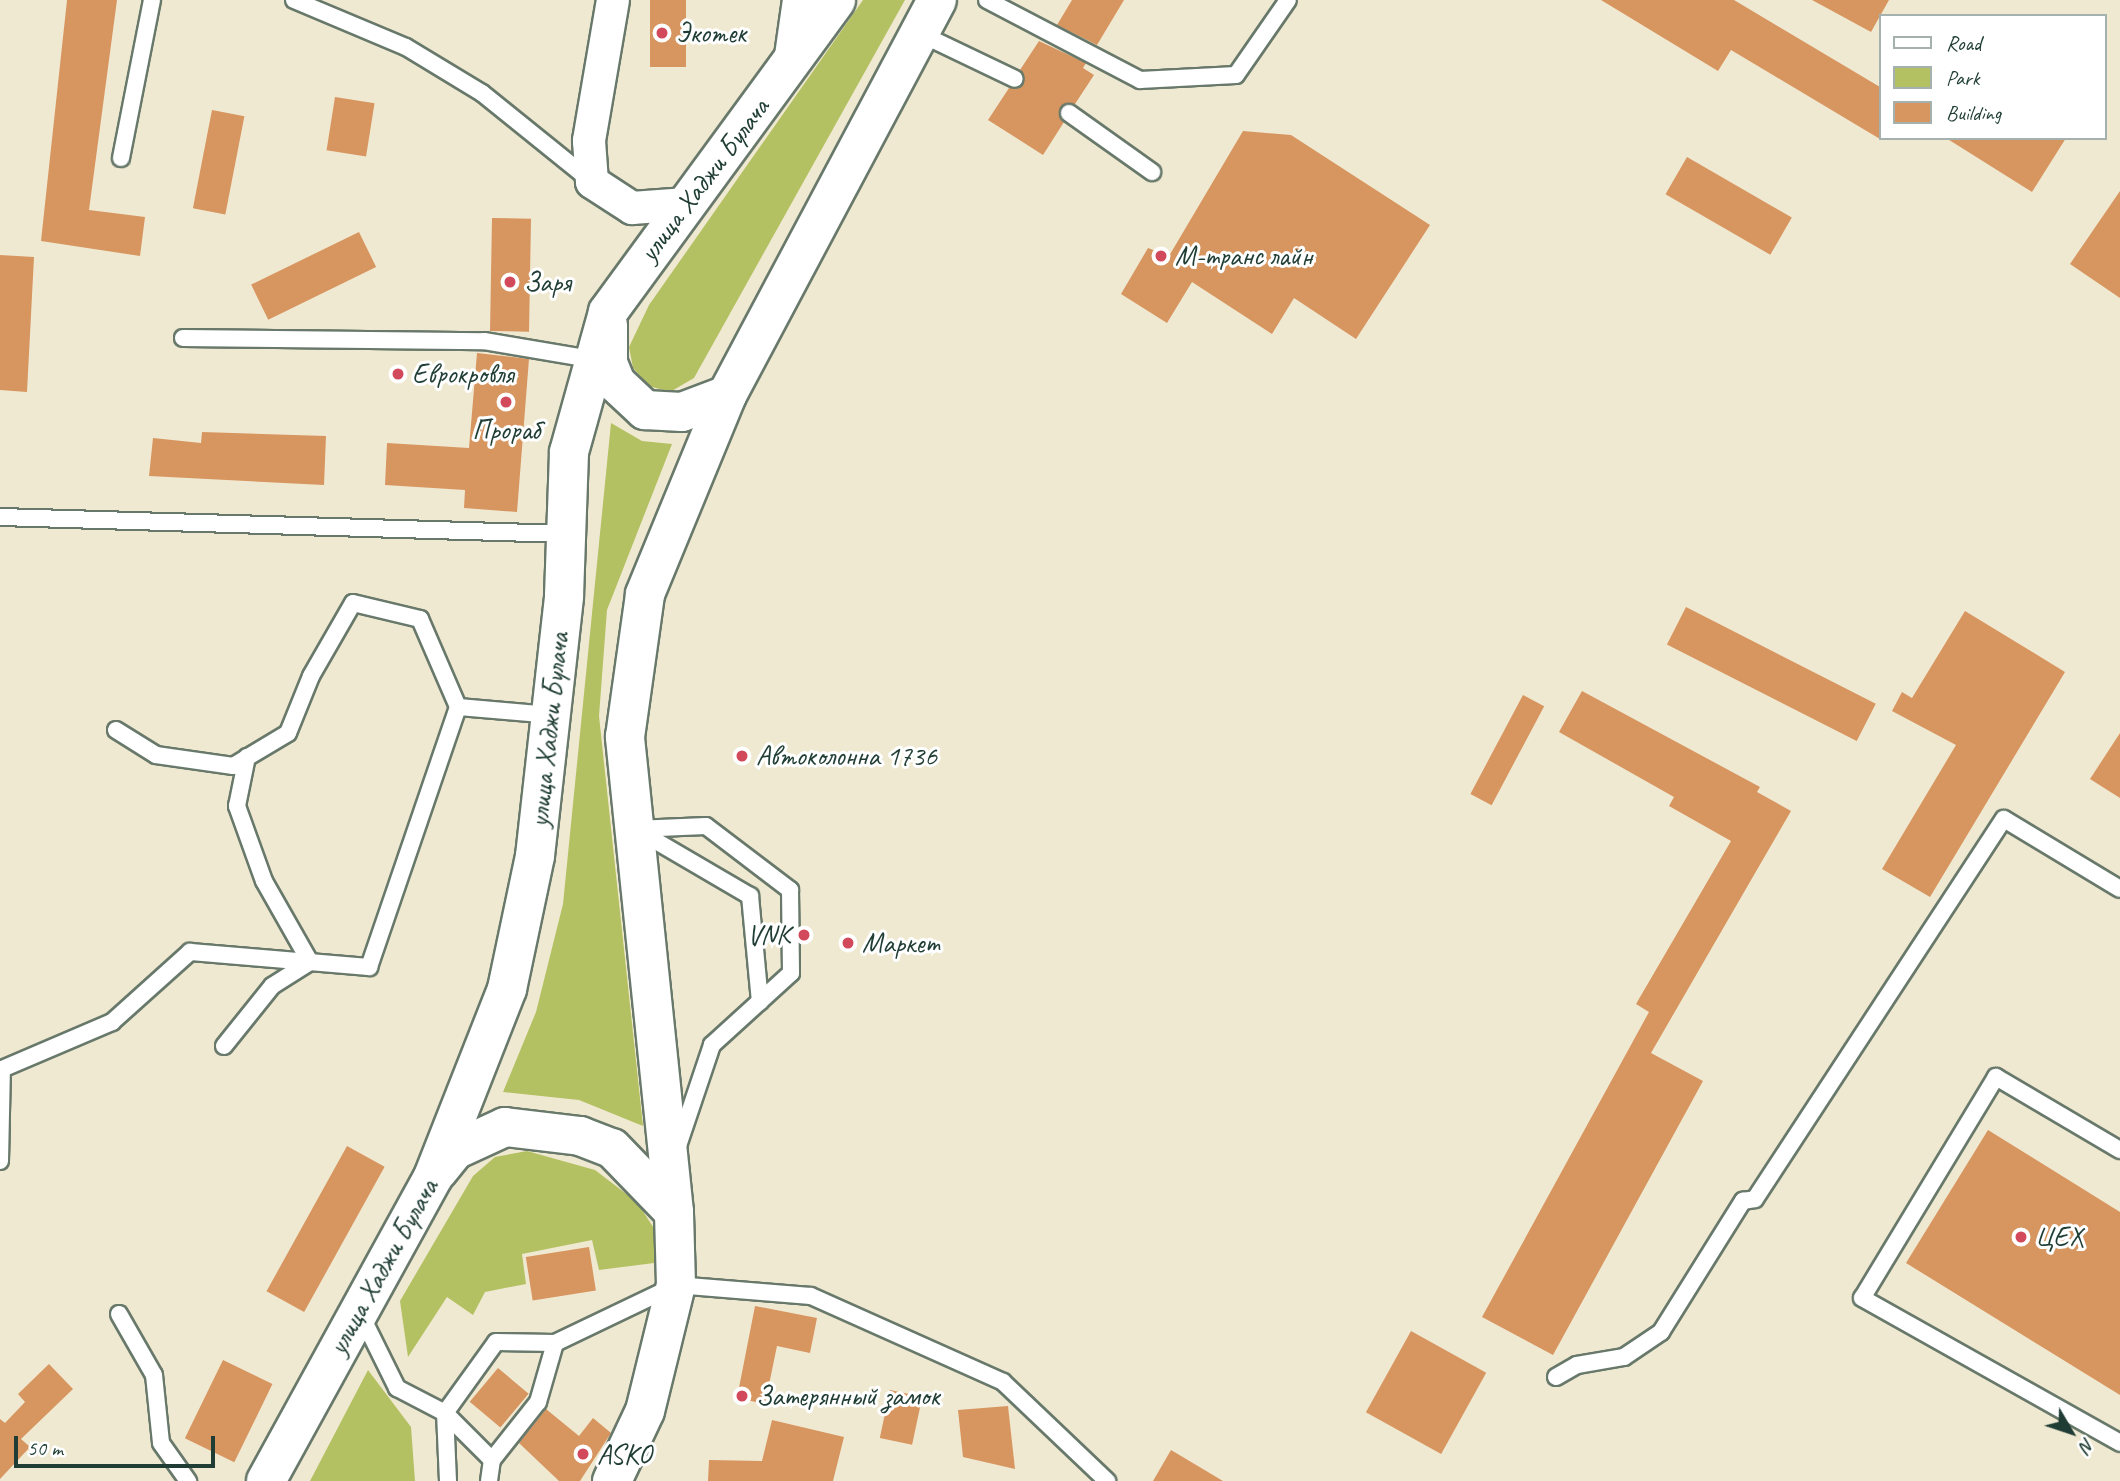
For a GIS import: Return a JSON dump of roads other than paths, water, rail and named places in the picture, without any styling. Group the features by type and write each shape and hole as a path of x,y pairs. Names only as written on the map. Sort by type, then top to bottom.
{"main road":[{"name":"улица Хаджи Булача","path":"266,1481 433,1177 507,989 535,856 551,715 566,534 569,452 590,359 608,312 836,0"},
{"path":"612,1481 645,1411 676,1285 670,1168 625,737 645,594 727,395 917,32 937,0"},
{"path":"608,312 608,363 616,383 645,410 682,412 727,395"},
{"path":"433,1177 454,1150 481,1135 505,1127 535,1128 612,1149 674,1212"}],"street":[{"path":"614,0 589,141 592,182 632,208 687,204"},
{"path":"790,63 799,0"}],"lane":[{"path":"121,158 152,0"},
{"path":"295,0 406,47 482,93 592,182"},
{"path":"987,0 1140,80 1236,75 1288,0"},
{"path":"917,32 1015,79"},
{"path":"1069,113 1152,172"},
{"path":"183,338 484,341 590,359"},
{"path":"0,517 566,534"},
{"path":"0,1161 2,1069 112,1022 190,952 369,967 458,707 420,619 353,603 311,676 288,733 233,766 156,755 116,730"},
{"path":"458,707 551,715"},
{"path":"247,757 237,806 264,881 310,962"},
{"path":"1556,1377 1577,1365 1623,1357 1661,1332 1743,1201 1755,1199 2004,819 2120,889"},
{"path":"635,829 706,826 790,890 792,973 712,1045 670,1168"},
{"path":"635,829 750,896 760,1002"},
{"path":"224,1046 272,986 310,962"},
{"path":"2120,1150 1996,1077 1862,1298 2120,1443"},
{"path":"449,1481 445,1413 496,1342 555,1343 676,1285 811,1296 1003,1382 1107,1481"},
{"path":"359,1311 397,1388 445,1413 492,1460"},
{"path":"119,1314 153,1375 161,1443 188,1481"},
{"path":"489,1481 492,1460 538,1402 555,1343"}],"place":[{"name":"Экотек","path":"662,33"},
{"name":"М-транс лайн","path":"1161,256"},
{"name":"Заря","path":"510,282"},
{"name":"Еврокровля","path":"398,374"},
{"name":"Прораб","path":"506,402"},
{"name":"Автоколонна 1736","path":"742,756"},
{"name":"VNK","path":"804,935"},
{"name":"Маркет","path":"848,943"},
{"name":"ЦЕХ","path":"2021,1237"},
{"name":"Затерянный замок","path":"742,1396"},
{"name":"ASKO","path":"583,1454"}]}
